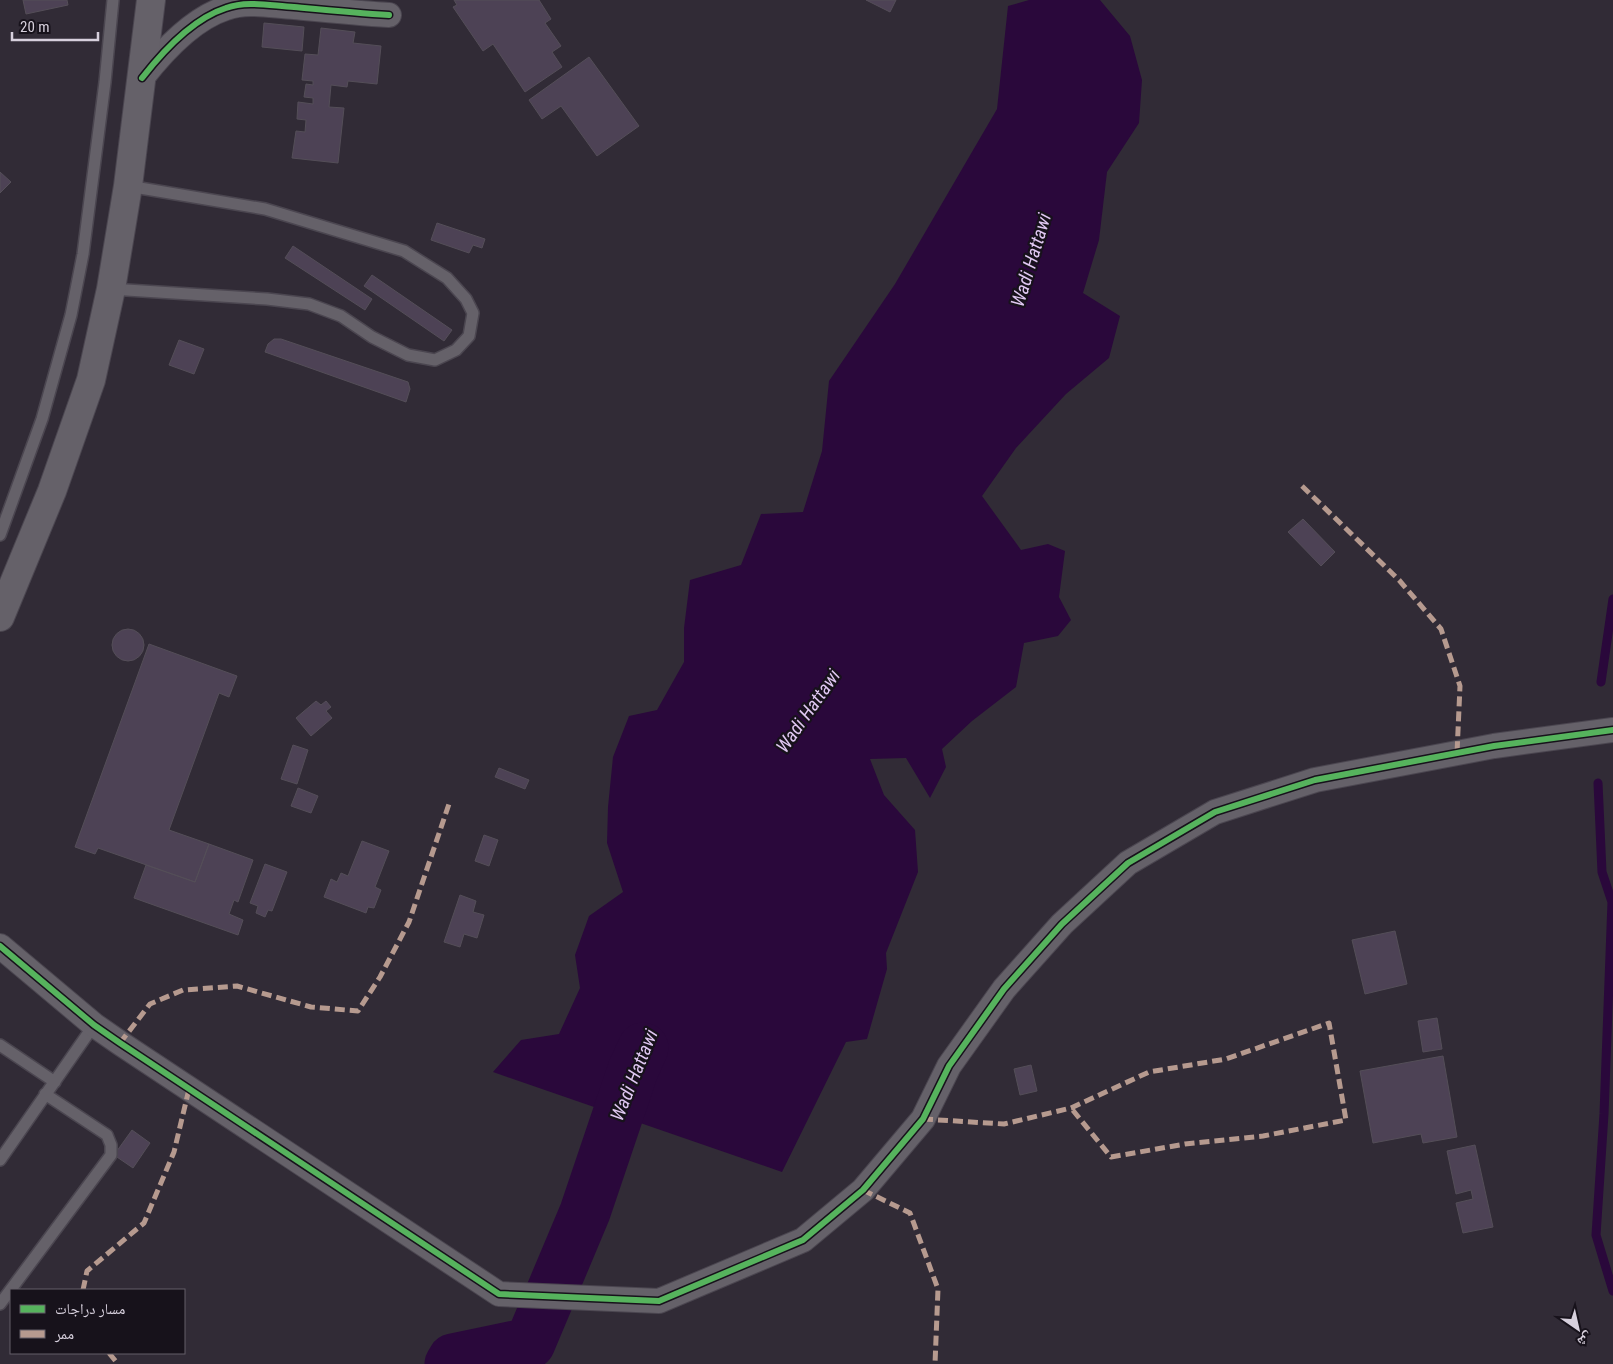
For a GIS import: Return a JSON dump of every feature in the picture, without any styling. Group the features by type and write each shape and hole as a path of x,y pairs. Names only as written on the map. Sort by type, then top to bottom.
{"main road":[{"path":"0,617 52,491 91,380 111,289 128,186 151,0"}],"street":[{"path":"142,78 170,46 214,6 246,4 389,15"},
{"path":"0,946 94,1025 498,1294 659,1301 802,1240 863,1190 923,1119 949,1066 1004,988 1062,924 1128,863 1215,812 1315,780 1494,746 1613,730"}],"lane":[{"path":"0,535 42,419 71,314 83,254 104,91 113,0"},
{"path":"111,289 267,298 309,304 341,316 372,337 408,355 435,360 456,350 469,336 473,313 466,299 448,278 404,251 265,209 128,186"},
{"path":"0,1160 94,1025"},
{"path":"0,1045 55,1082"},
{"path":"11,1289 111,1155 111,1145 107,1135 45,1094"},
{"path":"0,1304 10,1291"}],"water":[{"path":"1029,0 1100,0 1130,36 1142,80 1139,123 1107,172 1099,240 1083,293 1120,316 1109,358 1066,394 1016,448 982,496 1021,550 1048,544 1065,551 1059,597 1071,620 1058,636 1024,643 1016,687 972,721 942,749 946,767 930,798 906,758 870,759 884,795 915,830 918,872 886,953 887,969 867,1039 846,1042 782,1172 493,1072 521,1040 559,1034 580,988 575,955 589,916 623,892 607,843 608,807 613,757 629,716 657,710 684,662 684,628 690,580 741,565 761,514 803,512 822,451 829,381 895,284 997,109 1008,6"}],"building":[{"path":"23,0 67,0 68,5 26,14"},
{"path":"454,0 539,0 551,19 545,23 561,46 552,52 562,67 525,92 493,44 483,51 453,7 457,5"},
{"path":"866,0 896,0 890,12"},
{"path":"264,23 304,27 302,51 262,47"},
{"path":"321,28 355,32 353,43 381,46 377,84 348,81 347,87 331,85 329,107 344,108 338,163 292,158 296,131 305,132 306,120 297,119 298,102 313,104 313,98 304,97 306,84 313,85 313,81 302,80 305,54 318,55"},
{"path":"589,57 639,126 597,156 561,106 542,119 529,100"},
{"path":"0,172 11,182 0,193"},
{"path":"437,223 485,239 482,248 473,245 469,253 431,240"},
{"path":"293,246 372,299 365,310 285,258"},
{"path":"372,275 452,330 444,341 364,286"},
{"path":"274,339 281,339 408,382 410,389 406,402 265,352 268,344"},
{"path":"179,340 204,349 194,374 169,365"},
{"path":"1303,519 1335,552 1321,566 1288,532"},
{"path":"128,629 140,633 144,645 140,657 128,661 116,657 112,645 116,633"},
{"path":"149,644 237,676 229,697 219,693 169,830 209,844 195,882 98,848 95,854 75,847"},
{"path":"316,701 321,705 326,701 331,707 326,711 332,718 311,736 296,718"},
{"path":"293,745 308,750 297,784 281,779"},
{"path":"499,768 529,780 525,789 495,777"},
{"path":"298,788 318,796 311,813 291,806"},
{"path":"484,835 498,840 489,866 475,861"},
{"path":"362,841 389,851 375,887 381,890 374,908 368,907 366,913 324,897 331,879 337,882 341,873 348,876"},
{"path":"209,844 253,860 238,902 234,900 229,914 243,920 238,935 134,898 146,865 195,882"},
{"path":"265,864 287,872 272,911 268,910 265,917 256,913 258,906 250,903"},
{"path":"460,895 476,901 473,912 484,915 477,938 464,934 460,947 444,942"},
{"path":"1395,931 1407,984 1365,994 1352,940"},
{"path":"1437,1018 1442,1049 1423,1052 1418,1021"},
{"path":"1443,1056 1457,1137 1423,1143 1421,1134 1373,1143 1360,1071"},
{"path":"1031,1065 1037,1091 1020,1095 1014,1069"},
{"path":"132,1130 150,1143 133,1168 114,1155"},
{"path":"1475,1145 1493,1227 1463,1233 1456,1203 1473,1199 1471,1190 1456,1194 1447,1151"}],"waterway":[{"path":"1601,682 1613,599"},
{"path":"1598,783 1602,872 1612,902 1604,1114 1596,1235 1613,1291"},
{"name":"Wadi Hattawi","path":"450,1364 453,1359 530,1343 585,1212 633,1070 643,1048"}],"marked path":[{"path":"1302,486 1399,580 1441,629 1460,686 1457,753"},
{"path":"120,1043 150,1004 183,990 237,986 311,1007 358,1011 380,977 409,922 450,801"},
{"path":"923,1119 1004,1124 1071,1108 1149,1072 1226,1059 1329,1023 1346,1120 1263,1136 1185,1144 1111,1157 1071,1108"},
{"path":"83,1289 87,1271 144,1223 174,1152 189,1089"},
{"path":"863,1190 910,1213 938,1289 935,1364"},
{"path":"110,1354 118,1364"}],"cycle path":[{"path":"142,78 179,37 201,20 226,8 242,4 260,4 389,15"},
{"path":"0,946 94,1025 499,1294 659,1301 803,1240 863,1190 923,1119 949,1066 1004,989 1062,924 1128,863 1215,812 1315,780 1494,746 1613,730"}]}
